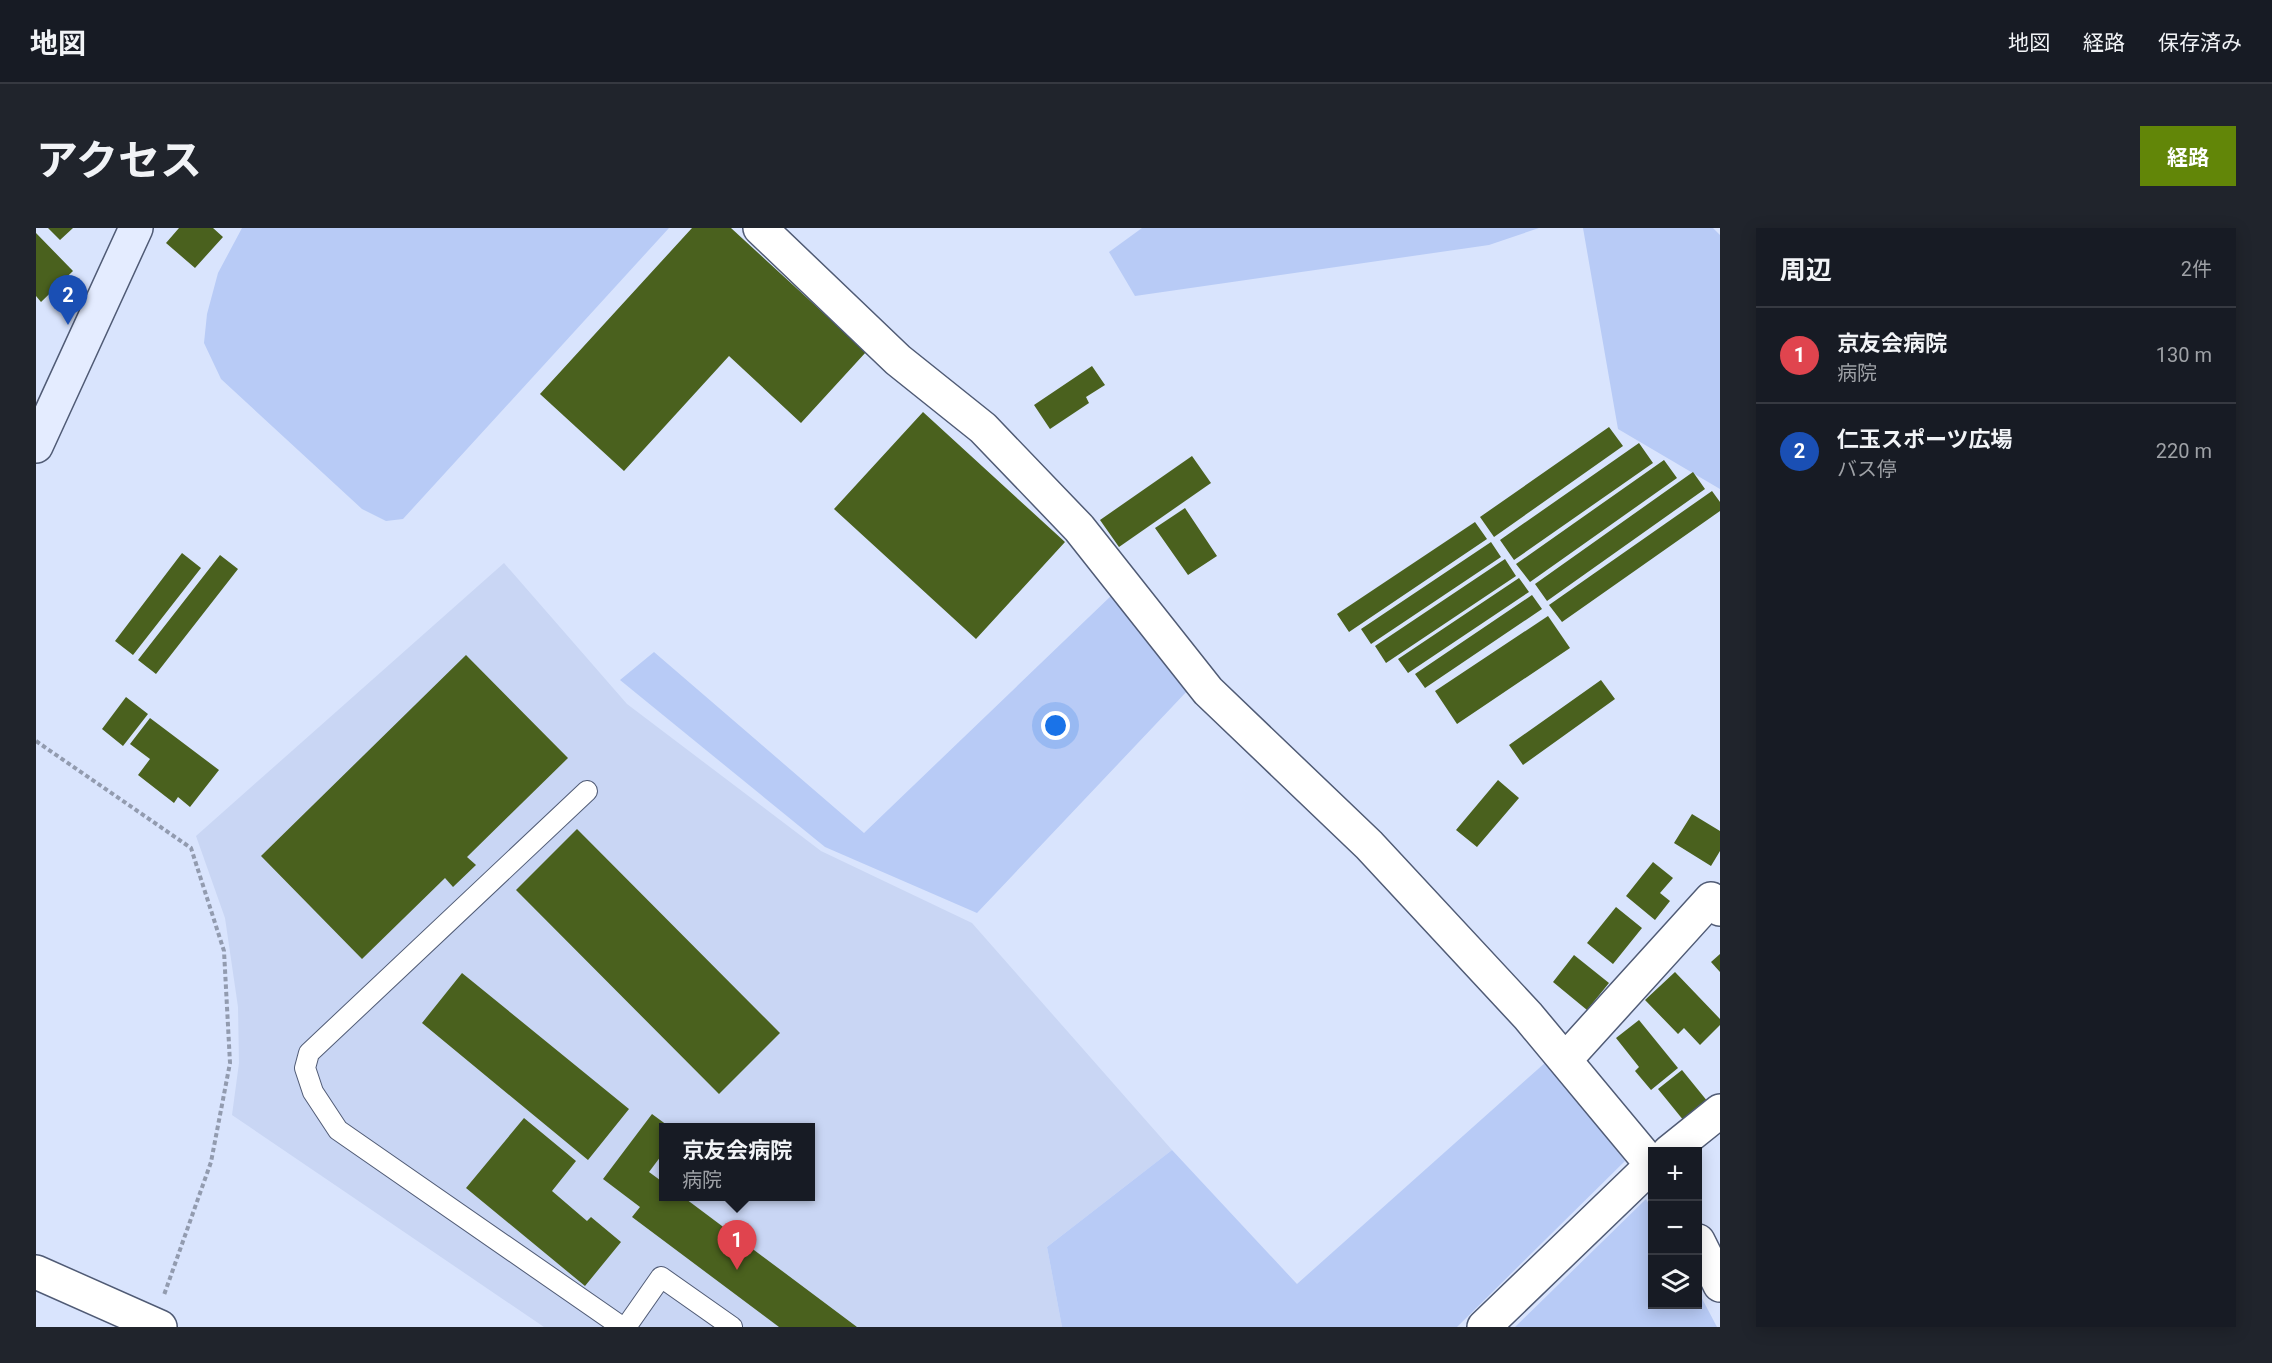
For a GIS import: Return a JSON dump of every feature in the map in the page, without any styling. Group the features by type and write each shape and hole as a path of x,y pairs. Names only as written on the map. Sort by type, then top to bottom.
{"street":[{"path":"36,446 136,228"},
{"path":"760,228 898,360 983,428 1079,528 1208,691 1369,845 1528,1016 1648,1159"},
{"path":"1565,1060 1711,899 1720,909"},
{"path":"1675,1147 1720,1111"},
{"path":"1484,1327 1648,1170"},
{"path":"1702,1249 1720,1285"},
{"path":"36,1272 157,1326"}],"lane":[{"path":"587,790 309,1053 305,1068 313,1092 338,1130 624,1327 661,1277 732,1327"}],"path":[{"path":"36,741 191,848 224,951 230,1063 211,1162 157,1326"}],"shaded area":[{"path":"242,228 669,228 403,519 386,521 362,509 221,379 204,343 207,314 218,273"},
{"path":"1142,228 1539,228 1489,245 1135,296 1109,252"},
{"path":"1583,228 1713,228 1720,235 1720,489 1618,429"},
{"path":"504,563 627,704 821,851 972,923 1172,1150 1047,1247 1062,1327 544,1327 232,1115 239,1063 238,1007 225,918 196,836"},
{"path":"1113,594 1190,688 977,913 825,847 620,680 654,652 864,833"},
{"path":"1546,1062 1625,1161 1457,1327 1062,1327 1047,1247 1172,1150 1297,1284"},
{"path":"1646,1199 1648,1203 1648,1309 1702,1309 1702,1299 1717,1327 1515,1327"}],"building":[{"path":"48,228 73,228 60,240"},
{"path":"179,228 213,228 223,237 195,268 166,243"},
{"path":"692,228 731,228 866,352 801,423 729,356 624,471 540,394"},
{"path":"36,233 73,271 41,302 36,296"},
{"path":"1092,366 1105,385 1086,397 1089,403 1050,429 1034,405"},
{"path":"923,412 1065,542 976,639 834,509"},
{"path":"1609,427 1623,446 1494,537 1480,517"},
{"path":"1639,443 1653,463 1514,560 1500,540"},
{"path":"1192,456 1211,483 1119,547 1100,520"},
{"path":"1664,460 1677,478 1530,582 1516,564"},
{"path":"1693,472 1705,489 1547,601 1535,584"},
{"path":"1712,491 1720,502 1720,511 1562,622 1549,605"},
{"path":"1185,508 1217,556 1188,575 1155,528"},
{"path":"1475,522 1487,539 1349,632 1337,614"},
{"path":"1491,542 1501,557 1371,644 1361,629"},
{"path":"182,553 201,568 133,655 115,641"},
{"path":"220,555 238,569 156,674 138,660"},
{"path":"1505,559 1516,576 1386,663 1375,646"},
{"path":"1519,578 1529,592 1408,673 1398,659"},
{"path":"1532,595 1542,609 1425,688 1415,674"},
{"path":"1548,616 1570,648 1457,724 1435,691"},
{"path":"466,655 568,758 467,857 476,865 453,887 445,878 362,959 261,856"},
{"path":"1601,680 1615,699 1523,765 1509,745"},
{"path":"126,697 148,714 123,746 102,729"},
{"path":"150,718 219,770 190,807 178,797 174,803 138,775 150,759 130,744"},
{"path":"1498,780 1519,798 1477,847 1456,830"},
{"path":"1692,814 1720,831 1720,851 1711,866 1674,843"},
{"path":"577,829 780,1033 719,1094 516,890"},
{"path":"1653,862 1673,878 1660,893 1670,901 1655,920 1626,896"},
{"path":"1616,907 1642,928 1613,964 1587,943"},
{"path":"1720,954 1720,972 1711,962"},
{"path":"1574,955 1609,983 1587,1010 1553,982"},
{"path":"1675,972 1720,1019 1720,1025 1700,1045 1684,1028 1678,1034 1645,1000"},
{"path":"462,973 629,1109 588,1160 422,1023"},
{"path":"1639,1020 1678,1068 1651,1090 1635,1071 1639,1067 1616,1038"},
{"path":"1682,1070 1708,1102 1684,1121 1658,1089"},
{"path":"652,1114 664,1123 659,1123 659,1159 649,1172 659,1179 659,1201 689,1201 857,1327 779,1327 632,1217 640,1207 603,1179"},
{"path":"524,1118 576,1161 552,1191 587,1221 591,1217 621,1242 585,1286 466,1188"}],"place":[{"name":"仁玉スポーツ広場","path":"68,325"},
{"name":"京友会病院","path":"737,1270"}]}
